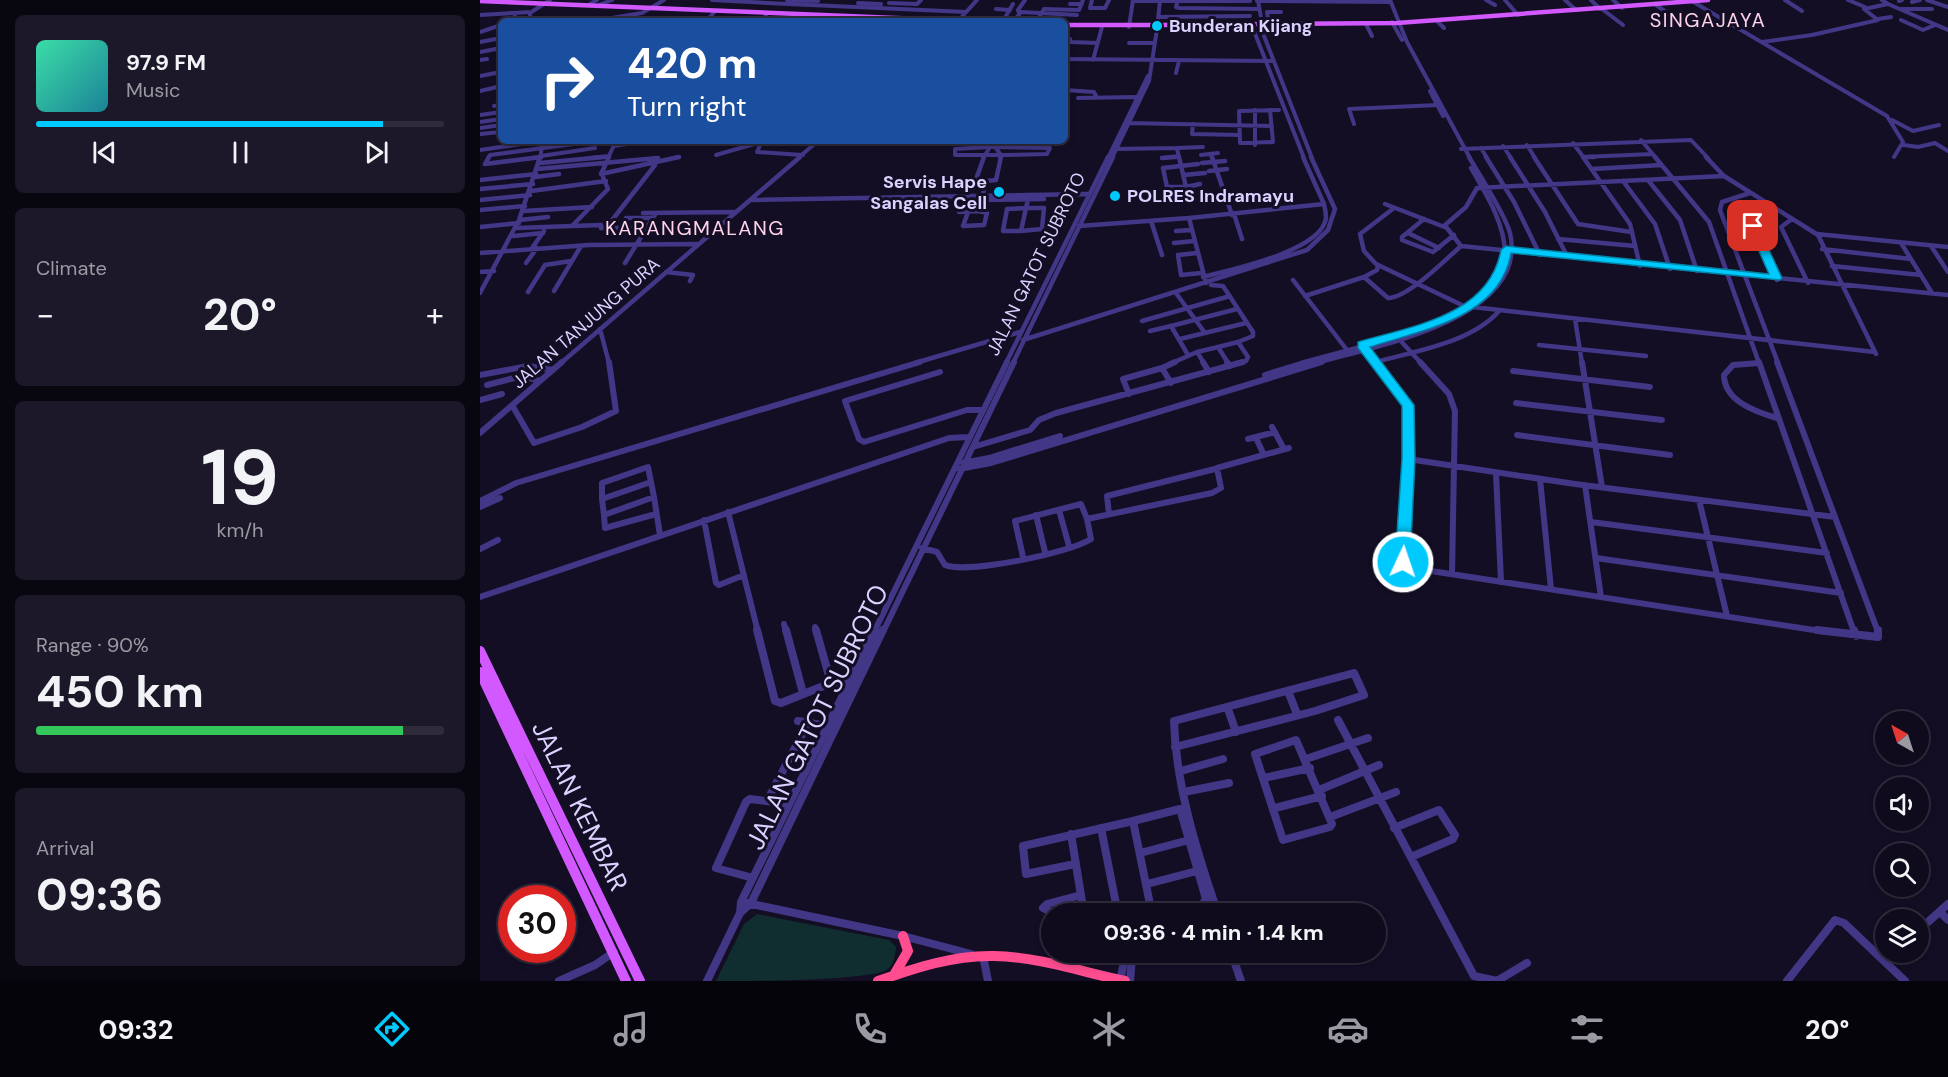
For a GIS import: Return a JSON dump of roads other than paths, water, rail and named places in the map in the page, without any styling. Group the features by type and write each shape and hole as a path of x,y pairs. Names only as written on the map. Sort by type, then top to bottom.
{"highway":[{"path":"894,975 907,957 907,944 903,936"},
{"path":"878,981 894,975 982,956 1031,960 1124,981"}],"main road":[{"path":"1261,25 1437,21 1708,0"},
{"path":"480,1 548,1 590,4 598,2 715,11 778,13 821,18"},
{"path":"1569,11 1600,9"},
{"path":"1068,25 1171,27 1366,24 1520,15"},
{"path":"849,18 860,16 899,18"},
{"name":"JALAN KEMBAR","path":"480,651 640,981"},
{"name":"JALAN KEMBAR","path":"480,672 610,955 626,981"}],"street":[{"path":"598,2 612,0"},
{"path":"616,18 642,13 664,0"},
{"path":"712,0 966,12"},
{"path":"778,13 793,0 876,2 881,4 878,8"},
{"path":"889,3 916,4 921,0"},
{"path":"961,18 977,0"},
{"path":"1016,18 1025,0"},
{"path":"1092,0 1090,8 1105,8 1108,0"},
{"path":"1128,27 1133,0 1250,0 1252,26 1270,61"},
{"name":"JALAN GATOT SUBROTO","path":"878,632 959,466 972,447 1088,194 1128,123 1149,74 1160,0"},
{"path":"1178,0 1177,8 1257,9"},
{"path":"959,466 991,463 1323,359 1442,326 1501,285 1508,271 1510,232 1439,105 1396,22 1391,1 1292,3 1289,0 1257,0 1257,9 1270,61 1327,214 1320,232 1305,244 1204,279 1177,294"},
{"path":"1486,0 1495,5"},
{"path":"1505,0 1520,15"},
{"path":"1565,0 1576,10"},
{"path":"1591,0 1623,25"},
{"path":"1613,0 1621,7"},
{"path":"1785,0 1802,12"},
{"path":"1848,0 1865,7 1888,4"},
{"path":"1868,0 1879,5"},
{"path":"1882,0 1906,14 1948,30"},
{"path":"1912,2 1923,0 1948,7"},
{"path":"480,15 530,12 548,1"},
{"path":"1692,1 1912,131 1939,125"},
{"path":"1070,4 1082,2"},
{"path":"1038,18 1045,8 1079,10 1082,2"},
{"path":"1364,2 1367,8"},
{"path":"1658,3 1685,25 1726,21"},
{"path":"1005,18 1013,4"},
{"path":"1865,7 1864,10 1878,19"},
{"path":"1898,8 1932,9"},
{"path":"996,9 1010,10"},
{"path":"709,18 715,11"},
{"path":"480,15 530,12"},
{"path":"529,18 530,12"},
{"path":"1269,25 1267,12 1281,12"},
{"path":"642,13 644,18"},
{"path":"764,18 767,13"},
{"path":"1019,13 1077,15"},
{"path":"505,18 506,14"},
{"path":"514,18 515,14"},
{"path":"1762,42 1812,35 1906,14"},
{"path":"1158,17 1250,16"},
{"path":"1901,20 1923,30"},
{"path":"1437,21 1444,28"},
{"path":"1916,32 1947,23"},
{"path":"1366,24 1372,36"},
{"path":"480,32 498,26"},
{"path":"1093,60 1102,27"},
{"path":"480,42 498,39"},
{"path":"1070,39 1070,42 1098,43"},
{"path":"1129,43 1155,43"},
{"path":"480,52 498,49"},
{"path":"480,60 487,59"},
{"path":"1068,59 1270,61"},
{"path":"1176,73 1179,61"},
{"path":"480,76 498,73"},
{"name":"JALAN GATOT SUBROTO","path":"741,902 849,681 924,549 969,437 1020,338 1028,330 1149,74"},
{"path":"480,90 498,87"},
{"path":"1068,90 1094,92 1096,97"},
{"path":"1078,98 1136,98"},
{"path":"494,106 498,105"},
{"path":"1354,124 1349,109 1439,105"},
{"path":"1270,110 1273,142 1255,145 1241,144 1239,111 1255,110 1270,110 1279,110"},
{"path":"1255,110 1255,145"},
{"path":"480,115 498,112"},
{"path":"1889,118 1904,145"},
{"path":"480,122 498,119"},
{"path":"1197,253 1177,256 1181,274 1204,279 1304,251 1316,245 1332,223 1335,209 1292,122"},
{"path":"1128,123 1272,126"},
{"path":"1193,124 1192,134 1240,135"},
{"path":"480,128 498,126"},
{"path":"480,134 498,132"},
{"path":"1463,149 1688,140 1723,176 1816,234 1948,247"},
{"path":"1642,141 1709,222 1856,636"},
{"path":"1904,145 1922,147 1935,143 1948,151"},
{"path":"480,150 522,144"},
{"path":"480,293 483,283 494,271 513,236 533,184 543,144"},
{"path":"484,162 490,155 576,144"},
{"path":"601,174 615,144"},
{"path":"716,155 754,144"},
{"path":"760,144 758,153 803,155"},
{"name":"JALAN TANJUNG PURA","path":"480,433 814,144"},
{"path":"993,144 1001,155 996,180 972,182 983,155 993,144"},
{"path":"993,144 1050,148 1047,154 953,154 956,148 993,144"},
{"path":"1574,144 1630,224 1640,265"},
{"path":"1894,157 1904,145"},
{"path":"1527,146 1578,224 1631,232"},
{"path":"1114,149 1203,147"},
{"path":"1504,147 1554,229 1567,256"},
{"path":"541,158 595,148"},
{"path":"1177,148 1186,187"},
{"path":"1482,148 1540,254"},
{"path":"1201,154 1218,153"},
{"path":"1211,154 1242,239"},
{"path":"1583,157 1652,154"},
{"path":"480,160 484,162 609,156"},
{"path":"1162,158 1179,156"},
{"path":"601,174 679,157"},
{"path":"480,180 536,174 607,162 658,158"},
{"path":"1200,184 1166,187 1162,168 1225,161"},
{"path":"606,228 655,165"},
{"path":"1592,169 1661,165"},
{"path":"1184,176 1227,169"},
{"path":"536,174 559,174"},
{"path":"573,225 608,189 601,174"},
{"path":"1444,226 1466,207 1473,198 1474,189 1723,176"},
{"path":"1221,178 1229,177"},
{"path":"1648,180 1679,218 1697,270"},
{"path":"480,200 606,181"},
{"path":"979,211 986,181"},
{"path":"1623,181 1655,224 1670,267"},
{"path":"480,189 533,184"},
{"path":"1363,347 1408,405 1403,564 1406,568 1875,638 1879,635 1719,207 1722,202 1749,193"},
{"path":"750,200 1028,197 1088,194"},
{"path":"1028,197 1054,199"},
{"path":"1021,231 1028,197"},
{"path":"1078,226 1233,215 1324,204"},
{"path":"1385,204 1444,226 1461,246"},
{"path":"480,210 525,206"},
{"path":"1770,206 1752,212 1750,218 1777,279"},
{"path":"523,212 592,207"},
{"path":"1026,208 1045,209 1042,229 1003,231 1006,210 1026,208"},
{"path":"1394,208 1360,234 1364,251 1378,265 1470,308 1872,352 1816,234"},
{"path":"959,212 979,211 987,213 984,225 981,227 963,226 968,212"},
{"path":"626,218 736,212"},
{"path":"643,213 655,215"},
{"path":"625,263 655,215"},
{"path":"518,224 548,216"},
{"path":"1189,218 1204,279"},
{"path":"1424,219 1401,239 1431,252 1454,235"},
{"path":"1790,219 1781,227 1808,282"},
{"path":"1151,221 1162,255"},
{"path":"480,226 601,225 601,228 646,228"},
{"path":"526,264 548,226"},
{"path":"1554,229 1571,240"},
{"path":"1176,231 1191,230"},
{"path":"513,236 543,233"},
{"path":"1408,233 1439,248"},
{"path":"1558,239 1635,246"},
{"path":"1174,243 1194,241"},
{"path":"1901,243 1932,293"},
{"path":"480,253 581,246 698,244"},
{"path":"554,291 581,246"},
{"path":"1364,277 1390,298 1418,284 1461,246 1948,295"},
{"path":"1931,246 1948,272"},
{"path":"1823,249 1911,259"},
{"path":"1540,254 1640,265"},
{"path":"528,292 547,265 572,261"},
{"path":"1305,296 1364,277 1377,270 1378,265"},
{"path":"1831,266 1920,275"},
{"path":"480,272 494,271"},
{"path":"666,272 693,275 690,281"},
{"path":"1293,280 1347,350"},
{"path":"480,501 512,484 1177,294 1217,284 1223,286 1253,336 1239,342 1188,355 1179,362 1162,368 1124,378 1122,380 1129,394"},
{"path":"1177,294 1205,333"},
{"path":"1142,321 1230,296"},
{"path":"1150,331 1237,309"},
{"path":"1376,362 1473,330 1499,312"},
{"path":"1575,320 1602,487"},
{"path":"1180,339 1246,323"},
{"path":"1171,326 1188,355"},
{"path":"512,405 534,443 582,427 616,411 606,345 600,329"},
{"path":"1398,337 1452,398 1455,411 1452,574"},
{"path":"972,447 1030,429 1039,420 1056,413 1209,372 1248,359 1239,342"},
{"path":"1539,345 1646,356"},
{"path":"1218,347 1230,366"},
{"path":"1323,359 1363,347"},
{"path":"1197,352 1209,372"},
{"path":"1759,363 1733,365 1724,375 1724,384 1738,402 1755,411 1777,418"},
{"path":"480,375 528,366 553,370"},
{"path":"1162,368 1171,382"},
{"path":"1513,371 1650,387"},
{"path":"940,372 845,401 861,441 967,411 982,410"},
{"path":"487,385 522,376 540,381"},
{"path":"480,400 502,394"},
{"path":"1516,403 1662,420"},
{"path":"1109,514 1105,498 1108,496 1286,449 1274,429 1248,440"},
{"path":"1516,435 1671,455"},
{"path":"480,597 949,438 969,437"},
{"path":"1256,438 1264,455"},
{"path":"1408,459 1540,479 1835,517"},
{"path":"656,513 608,530 605,528 602,483 648,467 660,535"},
{"path":"1087,519 1218,490 1221,485 1215,469"},
{"path":"1496,473 1501,582"},
{"path":"1540,479 1551,590"},
{"path":"602,500 651,482"},
{"path":"1585,485 1601,597"},
{"path":"604,515 654,497"},
{"path":"480,507 500,498"},
{"path":"1698,500 1727,616"},
{"path":"924,549 934,550 946,566 961,569 1023,557 1091,540 1081,504 1015,520 1023,557"},
{"path":"1059,510 1069,546"},
{"path":"728,512 775,701 781,703 831,683 849,681"},
{"path":"1036,515 1045,552"},
{"path":"704,520 716,583 718,585 744,575"},
{"path":"1591,522 1827,554"},
{"path":"480,549 498,540"},
{"path":"1596,558 1841,593"},
{"path":"784,624 803,693"},
{"path":"814,627 831,683"},
{"name":"JALAN GATOT SUBROTO","path":"707,981 740,913 751,903 872,643"},
{"path":"1175,747 1364,695 1354,674 1288,690 1228,709 1174,721 1175,747 1198,856 1214,903"},
{"path":"1288,690 1297,714"},
{"path":"1228,709 1236,732"},
{"path":"1338,720 1474,976 1497,981 1527,963"},
{"path":"798,721 827,726"},
{"path":"767,801 808,723"},
{"path":"1306,759 1368,738"},
{"path":"1296,740 1306,759 1330,816 1330,827 1283,840 1275,808 1255,754 1296,740"},
{"path":"1180,771 1223,759"},
{"path":"1275,808 1320,793 1379,765"},
{"path":"1264,778 1310,768"},
{"path":"1184,792 1229,783"},
{"path":"1330,816 1396,792"},
{"path":"753,878 716,868 746,802 750,799 789,804"},
{"path":"1075,864 1028,874 1024,872 1023,845 1179,809 1204,903"},
{"path":"1395,828 1439,810 1455,835 1454,839 1411,857"},
{"path":"1133,821 1150,903"},
{"path":"780,823 789,825"},
{"path":"1101,828 1116,903"},
{"path":"1071,834 1082,903"},
{"path":"1140,853 1189,840"},
{"path":"1147,884 1197,871"},
{"path":"1056,903 1081,895"},
{"path":"740,913 741,902 751,903 903,936 982,956 987,981"},
{"path":"1929,922 1948,904"},
{"path":"1940,912 1948,920"},
{"path":"1787,981 1835,920 1844,923 1875,952"},
{"path":"558,981 595,965 623,946"},
{"path":"1124,981 1130,963"},
{"path":"1235,963 1241,981"},
{"path":"1886,963 1905,981"}],"place":[{"name":"Bunderan Kijang","path":"1157,26"},
{"name":"Servis Hape Sangalas Cell","path":"999,192"},
{"name":"POLRES Indramayu","path":"1115,196"}],"district":[{"name":"SINGAJAYA","path":"1708,20"},
{"name":"KARANGMALANG","path":"695,228"}]}
